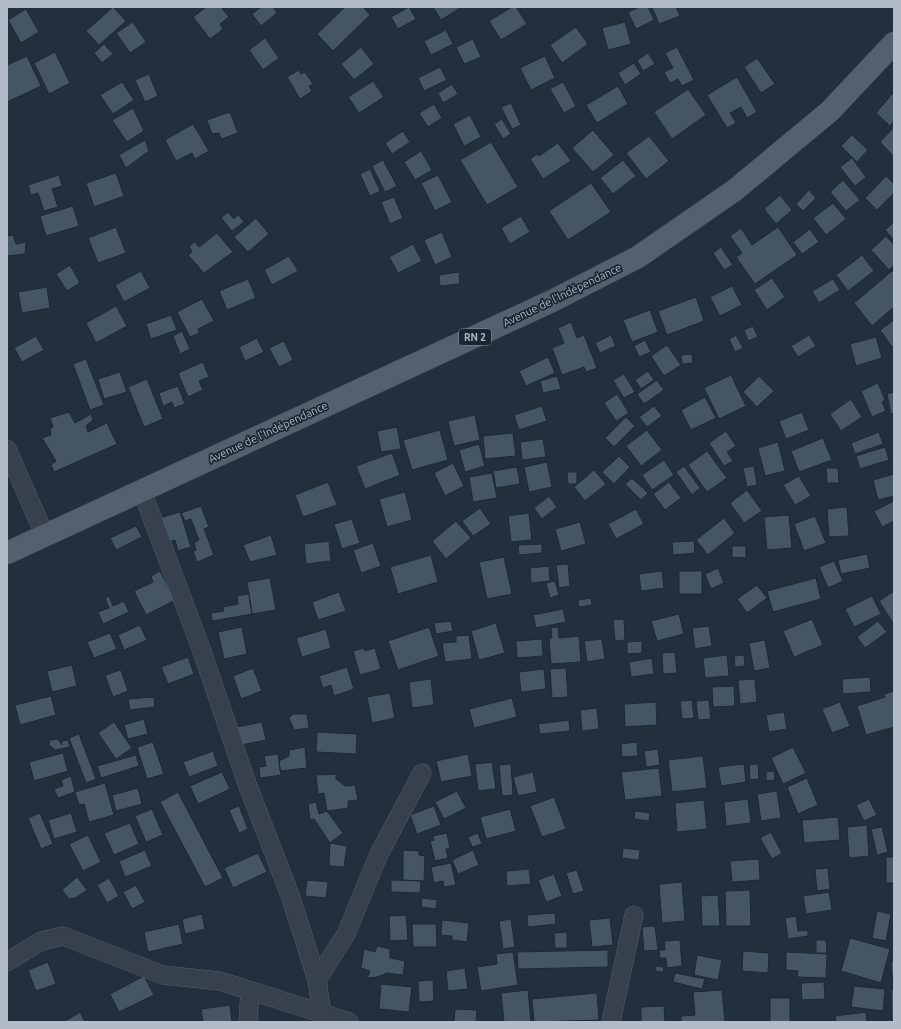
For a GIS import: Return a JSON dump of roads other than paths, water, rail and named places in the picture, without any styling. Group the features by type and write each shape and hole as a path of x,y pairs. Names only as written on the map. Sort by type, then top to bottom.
{"main road":[{"name":"Avenue de l'Indépendance","path":"7,553 552,301 638,258 735,190 830,111 894,44"}],"street":[{"path":"7,449 45,536"},
{"path":"142,491 203,654 246,781 290,895 317,980 322,1014"},
{"path":"317,980 346,934 379,854 422,773"},
{"path":"611,1022 634,915"},
{"path":"7,962 41,941 63,936 163,975 220,981 349,1022"},
{"path":"248,1022 250,991"}]}
